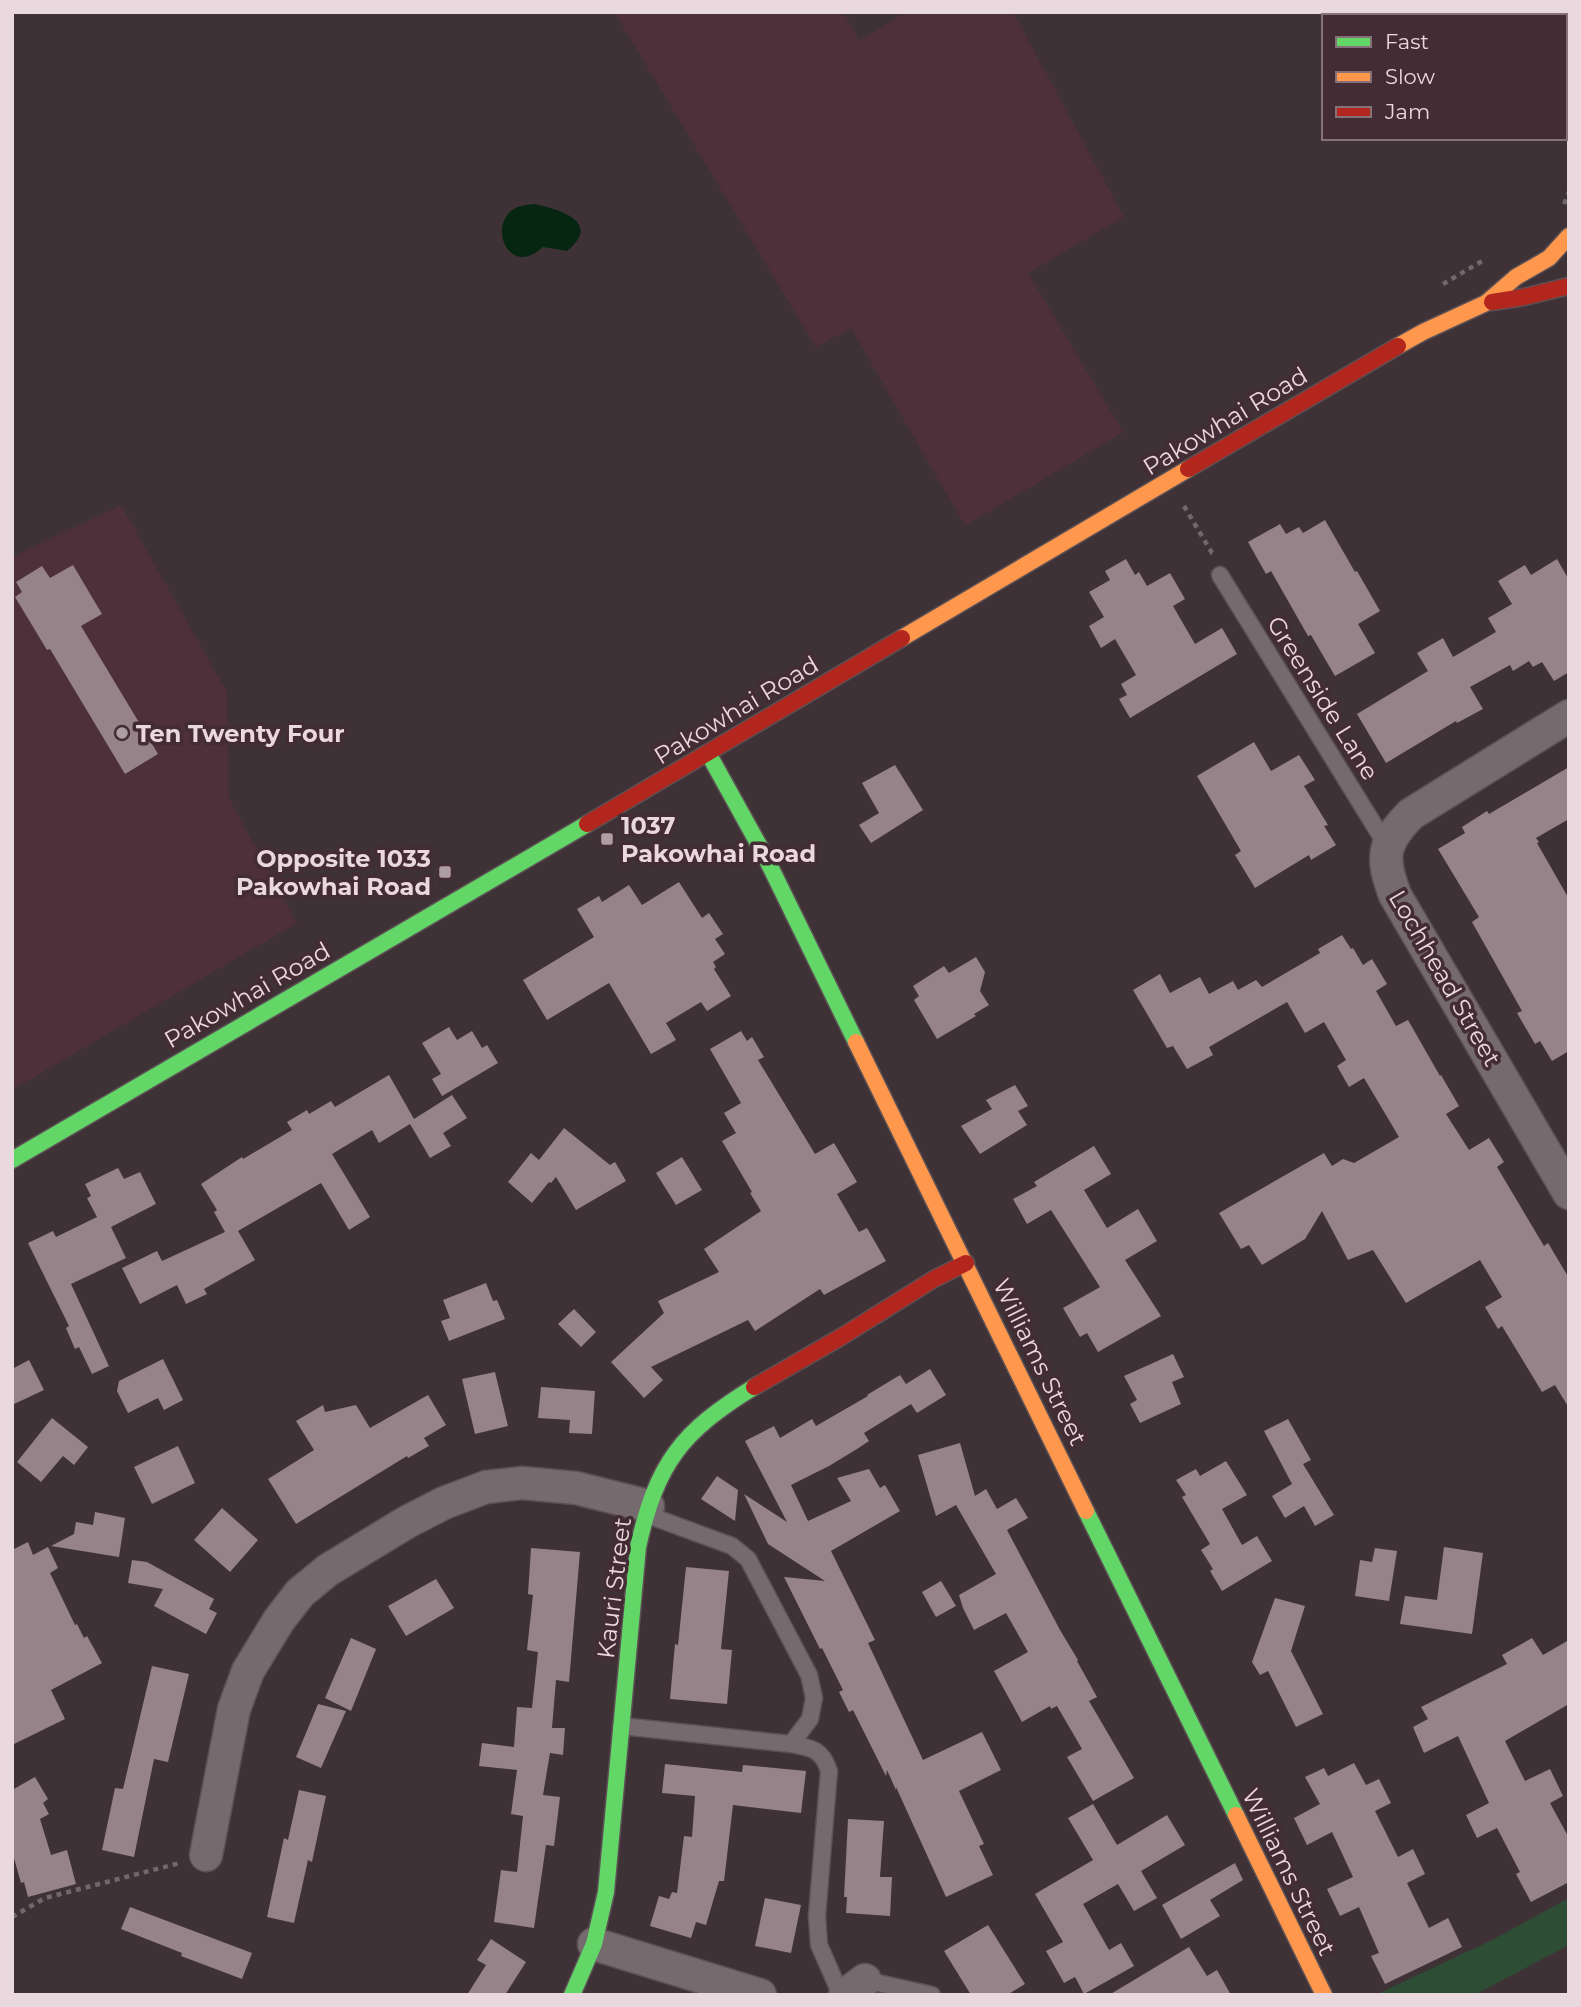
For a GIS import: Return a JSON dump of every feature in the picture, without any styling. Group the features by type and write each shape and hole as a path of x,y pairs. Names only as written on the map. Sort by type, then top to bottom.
{"street":[{"name":"Pakowhai Road","path":"12,1160 1371,361 1423,332 1486,303 1516,277 1549,258 1569,236"},
{"name":"Pakowhai Road","path":"1486,303 1524,298 1569,286"},
{"path":"1387,846 1396,828 1411,814 1569,716"},
{"name":"Williams Street","path":"708,753 765,856 1324,1995"},
{"name":"Lochhead Street","path":"1387,846 1387,872 1395,895 1569,1193"},
{"name":"Kauri Street","path":"572,1995 594,1944 606,1892 638,1547 647,1510 665,1467 682,1443 707,1420 742,1395 943,1273 966,1263"},
{"path":"206,1855 234,1709 248,1671 279,1620 300,1593 328,1570 407,1522 444,1503 486,1487 522,1483 576,1488 647,1510"},
{"path":"594,1944 760,1995"}],"lane":[{"name":"Greenside Lane","path":"1221,566 1387,846"},
{"path":"647,1510 732,1546 748,1559 809,1675 814,1698 810,1719 790,1744"},
{"path":"621,1726 790,1744 811,1748 825,1758 829,1771 817,1926 819,1945 850,1990 932,1995"}],"path":[{"path":"1182,502 1221,566"},
{"path":"12,1917 45,1898 163,1869 206,1855"}],"shaded area":[{"path":"614,12 843,12 859,40 907,12 1013,12 1124,217 1028,273 1123,432 965,526 851,328 816,347"},
{"path":"534,204 565,213 579,225 581,232 577,241 567,251 543,247 532,255 522,257 514,255 508,249 503,241 503,222 510,211 523,205"},
{"path":"121,505 227,692 229,798 297,923 12,1090 12,557"},
{"path":"1569,1898 1569,1945 1474,1995 1375,1995 1490,1941"}],"building":[{"path":"1325,520 1380,611 1358,624 1375,653 1335,676 1311,635 1308,636 1271,571 1266,574 1248,542 1280,524 1286,534 1299,527 1303,533"},
{"path":"1126,559 1135,575 1139,572 1147,586 1170,573 1185,599 1173,606 1195,644 1222,628 1237,654 1130,718 1119,699 1127,695 1121,684 1136,675 1115,639 1101,648 1089,626 1104,617 1089,592 1110,580 1105,571"},
{"path":"1557,559 1569,580 1569,672 1554,681 1542,662 1533,667 1529,661 1513,671 1510,665 1470,687 1483,709 1457,723 1456,721 1386,763 1357,714 1428,671 1417,653 1443,638 1453,657 1496,632 1488,618 1512,604 1498,581 1525,565 1531,575"},
{"path":"73,565 102,614 81,626 158,754 125,774 50,649 47,650 15,597 22,592 16,582 42,566 50,578"},
{"path":"1254,742 1271,771 1299,755 1315,780 1304,786 1328,825 1324,826 1336,845 1311,860 1309,855 1255,888 1235,855 1241,851 1197,776"},
{"path":"895,765 923,810 871,843 859,825 879,813 862,783"},
{"path":"1569,767 1569,819 1536,838 1569,899 1569,1051 1552,1061 1540,1041 1535,1044 1517,1013 1522,1011 1472,922 1479,917 1438,849 1465,833 1462,827 1487,811 1489,814"},
{"path":"679,882 702,918 709,913 723,934 715,939 725,954 713,962 716,967 714,969 731,996 707,1011 701,1002 666,1023 676,1040 651,1054 609,983 547,1020 523,980 594,937 577,909 599,896 602,902 629,885 642,905"},
{"path":"1342,935 1363,965 1372,959 1387,984 1376,991 1396,1026 1408,1020 1441,1075 1459,1106 1446,1114 1469,1150 1489,1138 1504,1162 1497,1167 1544,1246 1548,1243 1569,1278 1569,1408 1555,1385 1542,1392 1502,1326 1498,1329 1485,1307 1502,1297 1480,1260 1406,1303 1373,1250 1348,1260 1322,1211 1305,1239 1262,1265 1249,1245 1241,1249 1219,1213 1324,1153 1332,1166 1343,1159 1354,1163 1399,1137 1364,1078 1349,1087 1337,1066 1346,1060 1324,1022 1305,1033 1287,1002 1209,1047 1213,1055 1187,1069 1173,1046 1167,1048 1133,990 1160,974 1170,993 1200,977 1209,994 1233,981 1238,990 1256,980 1262,987 1320,953 1318,949"},
{"path":"976,957 985,972 980,991 989,1005 937,1039 914,1000 919,996 913,986 944,966 949,973"},
{"path":"449,1027 457,1040 472,1031 482,1048 487,1045 498,1063 442,1096 432,1079 441,1074 422,1043"},
{"path":"741,1031 747,1041 752,1037 764,1057 758,1060 815,1154 834,1143 857,1182 837,1194 859,1232 867,1228 886,1261 824,1295 820,1289 755,1331 748,1320 651,1367 663,1380 644,1398 611,1362 664,1313 658,1301 719,1272 704,1249 761,1211 722,1141 736,1133 724,1113 741,1103 710,1049"},
{"path":"389,1075 414,1119 452,1095 467,1118 443,1133 451,1146 430,1158 410,1124 379,1143 372,1130 332,1154 370,1217 349,1230 321,1183 238,1231 255,1260 204,1289 207,1294 186,1304 177,1285 140,1304 122,1268 157,1251 162,1261 225,1232 214,1212 217,1210 201,1184 242,1157 243,1159 292,1130 287,1122 307,1110 309,1114 331,1101 335,1107"},
{"path":"1015,1085 1028,1106 1018,1111 1027,1125 980,1154 961,1126 992,1109 986,1100"},
{"path":"564,1128 610,1165 615,1162 626,1181 576,1210 556,1177 532,1203 508,1182 531,1153 539,1160"},
{"path":"1094,1146 1111,1174 1084,1190 1107,1228 1138,1209 1157,1241 1125,1260 1161,1316 1098,1352 1087,1333 1080,1337 1063,1308 1100,1287 1051,1210 1027,1224 1013,1199 1037,1186 1034,1182"},
{"path":"682,1157 702,1190 676,1205 656,1173"},
{"path":"118,1168 124,1179 140,1172 156,1204 111,1227 126,1258 71,1284 109,1366 92,1374 79,1347 75,1349 66,1328 69,1326 28,1243 53,1231 56,1237 97,1217 87,1198 91,1196 85,1184"},
{"path":"486,1283 493,1301 497,1300 505,1319 449,1341 441,1321 450,1318 443,1300"},
{"path":"574,1309 596,1332 581,1347 558,1324"},
{"path":"1173,1354 1184,1377 1172,1382 1181,1404 1140,1423 1130,1404 1137,1400 1124,1376"},
{"path":"163,1359 183,1400 164,1410 158,1398 128,1413 117,1391 119,1381"},
{"path":"29,1360 44,1390 12,1405 12,1369"},
{"path":"930,1369 946,1395 917,1413 911,1404 864,1433 869,1441 829,1466 791,1485 808,1521 851,1501 837,1478 869,1469 880,1488 885,1485 900,1511 831,1551 875,1640 868,1643 923,1760 982,1732 1001,1770 959,1791 984,1844 979,1846 993,1875 946,1897 896,1787 896,1790 887,1770 886,1776 853,1710 849,1712 839,1692 843,1690 784,1577 825,1581 768,1544 744,1494 787,1522 745,1441 774,1426 780,1438 812,1419 816,1426 900,1375 906,1384"},
{"path":"495,1372 508,1426 475,1434 462,1379"},
{"path":"541,1387 595,1391 592,1434 569,1433 570,1420 538,1418"},
{"path":"428,1395 446,1425 424,1438 429,1446 408,1458 407,1456 296,1524 268,1479 314,1450 296,1421 323,1405 325,1412 356,1405 370,1428"},
{"path":"52,1418 88,1447 74,1465 63,1456 41,1482 17,1462"},
{"path":"1288,1419 1311,1460 1303,1464 1334,1515 1315,1526 1304,1506 1285,1518 1272,1496 1292,1484 1264,1431"},
{"path":"960,1443 975,1496 986,1489 997,1509 1016,1498 1028,1518 1007,1530 1097,1697 1089,1701 1134,1778 1093,1801 1067,1757 1082,1749 1057,1706 1051,1709 1050,1706 1022,1722 994,1671 1028,1652 1006,1613 974,1630 963,1608 959,1595 996,1574 956,1505 936,1516 918,1455"},
{"path":"178,1446 195,1483 152,1504 134,1467"},
{"path":"1226,1461 1247,1495 1222,1509 1242,1545 1257,1536 1272,1561 1222,1591 1201,1550 1210,1544 1182,1497 1186,1495 1176,1480 1196,1469 1200,1476"},
{"path":"717,1476 738,1490 735,1521 701,1499"},
{"path":"222,1508 258,1540 230,1572 194,1540"},
{"path":"95,1512 125,1518 119,1557 51,1546 74,1534 76,1522 93,1525"},
{"path":"28,1542 33,1555 48,1547 58,1568 50,1573 75,1625 77,1624 84,1638 87,1636 102,1663 51,1690 65,1719 12,1745 12,1550"},
{"path":"1444,1547 1483,1553 1472,1634 1400,1624 1405,1596 1437,1600"},
{"path":"531,1548 580,1552 569,1682 556,1680 552,1728 565,1728 563,1755 550,1753 543,1795 560,1797 554,1846 546,1845 534,1928 494,1922 501,1870 517,1872 523,1816 511,1814 517,1770 479,1766 482,1743 514,1747 517,1707 532,1708 538,1652 527,1650 533,1595 528,1594"},
{"path":"1375,1548 1397,1551 1389,1601 1355,1596 1360,1560 1372,1562"},
{"path":"132,1560 147,1562 214,1599 209,1609 217,1613 206,1634 154,1606 163,1589 128,1583"},
{"path":"686,1567 729,1571 721,1649 732,1650 727,1704 670,1699"},
{"path":"436,1579 454,1608 406,1636 388,1606"},
{"path":"941,1581 956,1606 936,1617 922,1592"},
{"path":"1275,1598 1305,1606 1291,1651 1323,1714 1296,1727 1268,1671 1260,1675 1252,1662"},
{"path":"351,1638 376,1649 351,1711 325,1698"},
{"path":"1532,1638 1543,1655 1569,1640 1569,1704 1505,1741 1525,1781 1550,1769 1563,1796 1550,1803 1569,1838 1569,1882 1531,1902 1516,1874 1520,1872 1497,1828 1477,1838 1466,1815 1489,1803 1458,1736 1424,1753 1413,1727 1428,1719 1421,1707 1507,1664 1502,1655"},
{"path":"152,1666 189,1674 168,1762 154,1759 134,1857 102,1850 115,1788 123,1789"},
{"path":"318,1704 346,1711 321,1768 296,1757"},
{"path":"1354,1763 1366,1785 1379,1779 1391,1803 1375,1811 1398,1857 1413,1849 1425,1874 1407,1883 1429,1928 1448,1918 1462,1947 1385,1984 1371,1956 1379,1953 1359,1907 1340,1916 1327,1889 1353,1877 1332,1832 1307,1845 1294,1818 1320,1804 1305,1777 1324,1768 1328,1776"},
{"path":"665,1764 742,1772 743,1765 806,1771 801,1813 733,1805 724,1881 719,1881 706,1925 696,1922 691,1938 650,1926 659,1896 669,1899 672,1892 677,1893 684,1836 692,1837 695,1796 662,1793"},
{"path":"35,1777 48,1799 43,1803 49,1814 40,1819 51,1855 67,1850 76,1884 28,1897 12,1851 12,1790"},
{"path":"299,1790 326,1796 312,1862 308,1860 294,1923 267,1917 284,1838 288,1840"},
{"path":"1093,1804 1117,1845 1167,1815 1185,1845 1141,1871 1157,1898 1134,1911 1118,1884 1083,1904 1109,1950 1121,1943 1134,1966 1084,1994 1075,1977 1064,1983 1046,1951 1063,1942 1035,1894 1093,1860 1068,1818"},
{"path":"848,1819 884,1821 880,1877 892,1877 890,1916 846,1913 847,1897 844,1897"},
{"path":"1235,1863 1243,1880 1210,1900 1220,1916 1181,1939 1162,1905"},
{"path":"765,1898 801,1905 791,1953 755,1946"},
{"path":"130,1907 252,1953 242,1979 121,1929"},
{"path":"988,1925 1025,1984 1007,1995 971,1995 944,1951"},
{"path":"491,1939 526,1962 505,1995 467,1995 486,1965 477,1960"},
{"path":"1189,1947 1207,1976 1217,1970 1231,1995 1109,1995"}],"traffic: fast":[{"path":"1567,62 1569,69"},
{"path":"708,753 765,856 856,1042"},
{"path":"12,1160 587,824"},
{"path":"572,1995 594,1944 606,1892 638,1547 645,1518 664,1471 690,1435 729,1403 754,1387"},
{"path":"1086,1511 1236,1815"}],"traffic: slow":[{"path":"1398,346 1486,303 1516,277 1549,258 1569,236"},
{"path":"902,638 1188,469"},
{"path":"856,1042 1086,1511"},
{"path":"1236,1815 1324,1995"}],"traffic: jam":[{"path":"1492,302 1569,286"},
{"path":"1188,469 1398,346"},
{"path":"587,824 902,638"},
{"path":"754,1387 934,1279 966,1263"}],"place":[{"name":"Ten Twenty Four","path":"122,733"},
{"name":"1037 Pakowhai Road","path":"607,839"},
{"name":"Opposite 1033 Pakowhai Road","path":"445,872"}]}
